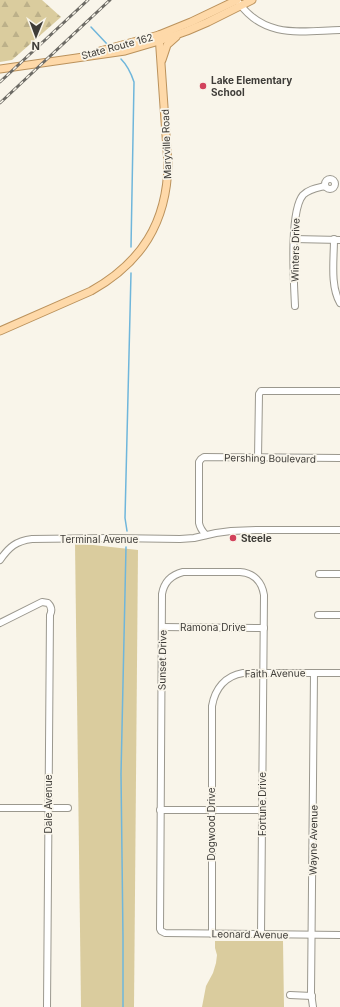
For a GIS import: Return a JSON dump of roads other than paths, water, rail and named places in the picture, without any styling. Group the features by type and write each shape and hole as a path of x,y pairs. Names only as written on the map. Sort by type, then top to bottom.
{"main road":[{"path":"159,38 191,22 239,2 252,0"},
{"path":"161,66 167,45 173,39 180,34 208,22 239,2"},
{"path":"159,38 180,34"},
{"name":"State Route 162","path":"0,69 111,54 140,47 159,38"},
{"name":"State Route 162","path":"74,58 159,38"},
{"name":"Maryville Road","path":"0,332 91,291 113,278 140,251 154,229 162,209 168,175 159,38"},
{"path":"140,47 153,49 157,52 161,66"}],"street":[{"path":"239,2 255,19 262,24 275,29 291,31 340,30"},
{"name":"Winters Drive","path":"294,306 295,215 300,199 307,192 311,189 325,186"},
{"path":"294,239 337,240 334,287 340,303"},
{"path":"258,458 259,394 261,390 340,391"},
{"name":"Pershing Boulevard","path":"206,535 199,526 199,462 204,457 340,458"},
{"name":"Terminal Avenue","path":"0,560 14,545 23,540 104,538 180,539 244,530 340,530"},
{"name":"Sunset Drive","path":"161,931 160,810 162,591 166,582 172,576 183,572 240,572 251,575 258,581 264,595 263,673"},
{"path":"319,574 340,574"},
{"name":"Dale Avenue","path":"0,623 40,603 48,603 52,610 50,615 47,1007"},
{"path":"318,615 340,615"},
{"name":"Ramona Drive","path":"162,627 264,628"},
{"name":"Fortune Drive","path":"261,935 263,673"},
{"name":"Wayne Avenue","path":"313,1007 312,935 314,673"},
{"name":"Faith Avenue","path":"212,715 212,706 215,693 226,680 236,674 340,673"},
{"name":"Dogwood Drive","path":"212,715 212,934"},
{"path":"0,808 68,808"},
{"path":"160,810 262,810"},
{"name":"Leonard Avenue","path":"161,931 165,933 340,935"},
{"path":"290,995 312,996"}],"waterway":[{"path":"91,27 107,44"},
{"path":"121,59 126,64 134,82 131,247"},
{"path":"127,531 125,518 131,273"},
{"path":"123,1007 121,774 126,547"}],"railway":[{"path":"0,82 88,0"},
{"path":"0,103 110,0"}],"place":[{"name":"Lake Elementary School","path":"203,86"},
{"name":"Steele","path":"233,538"}]}
